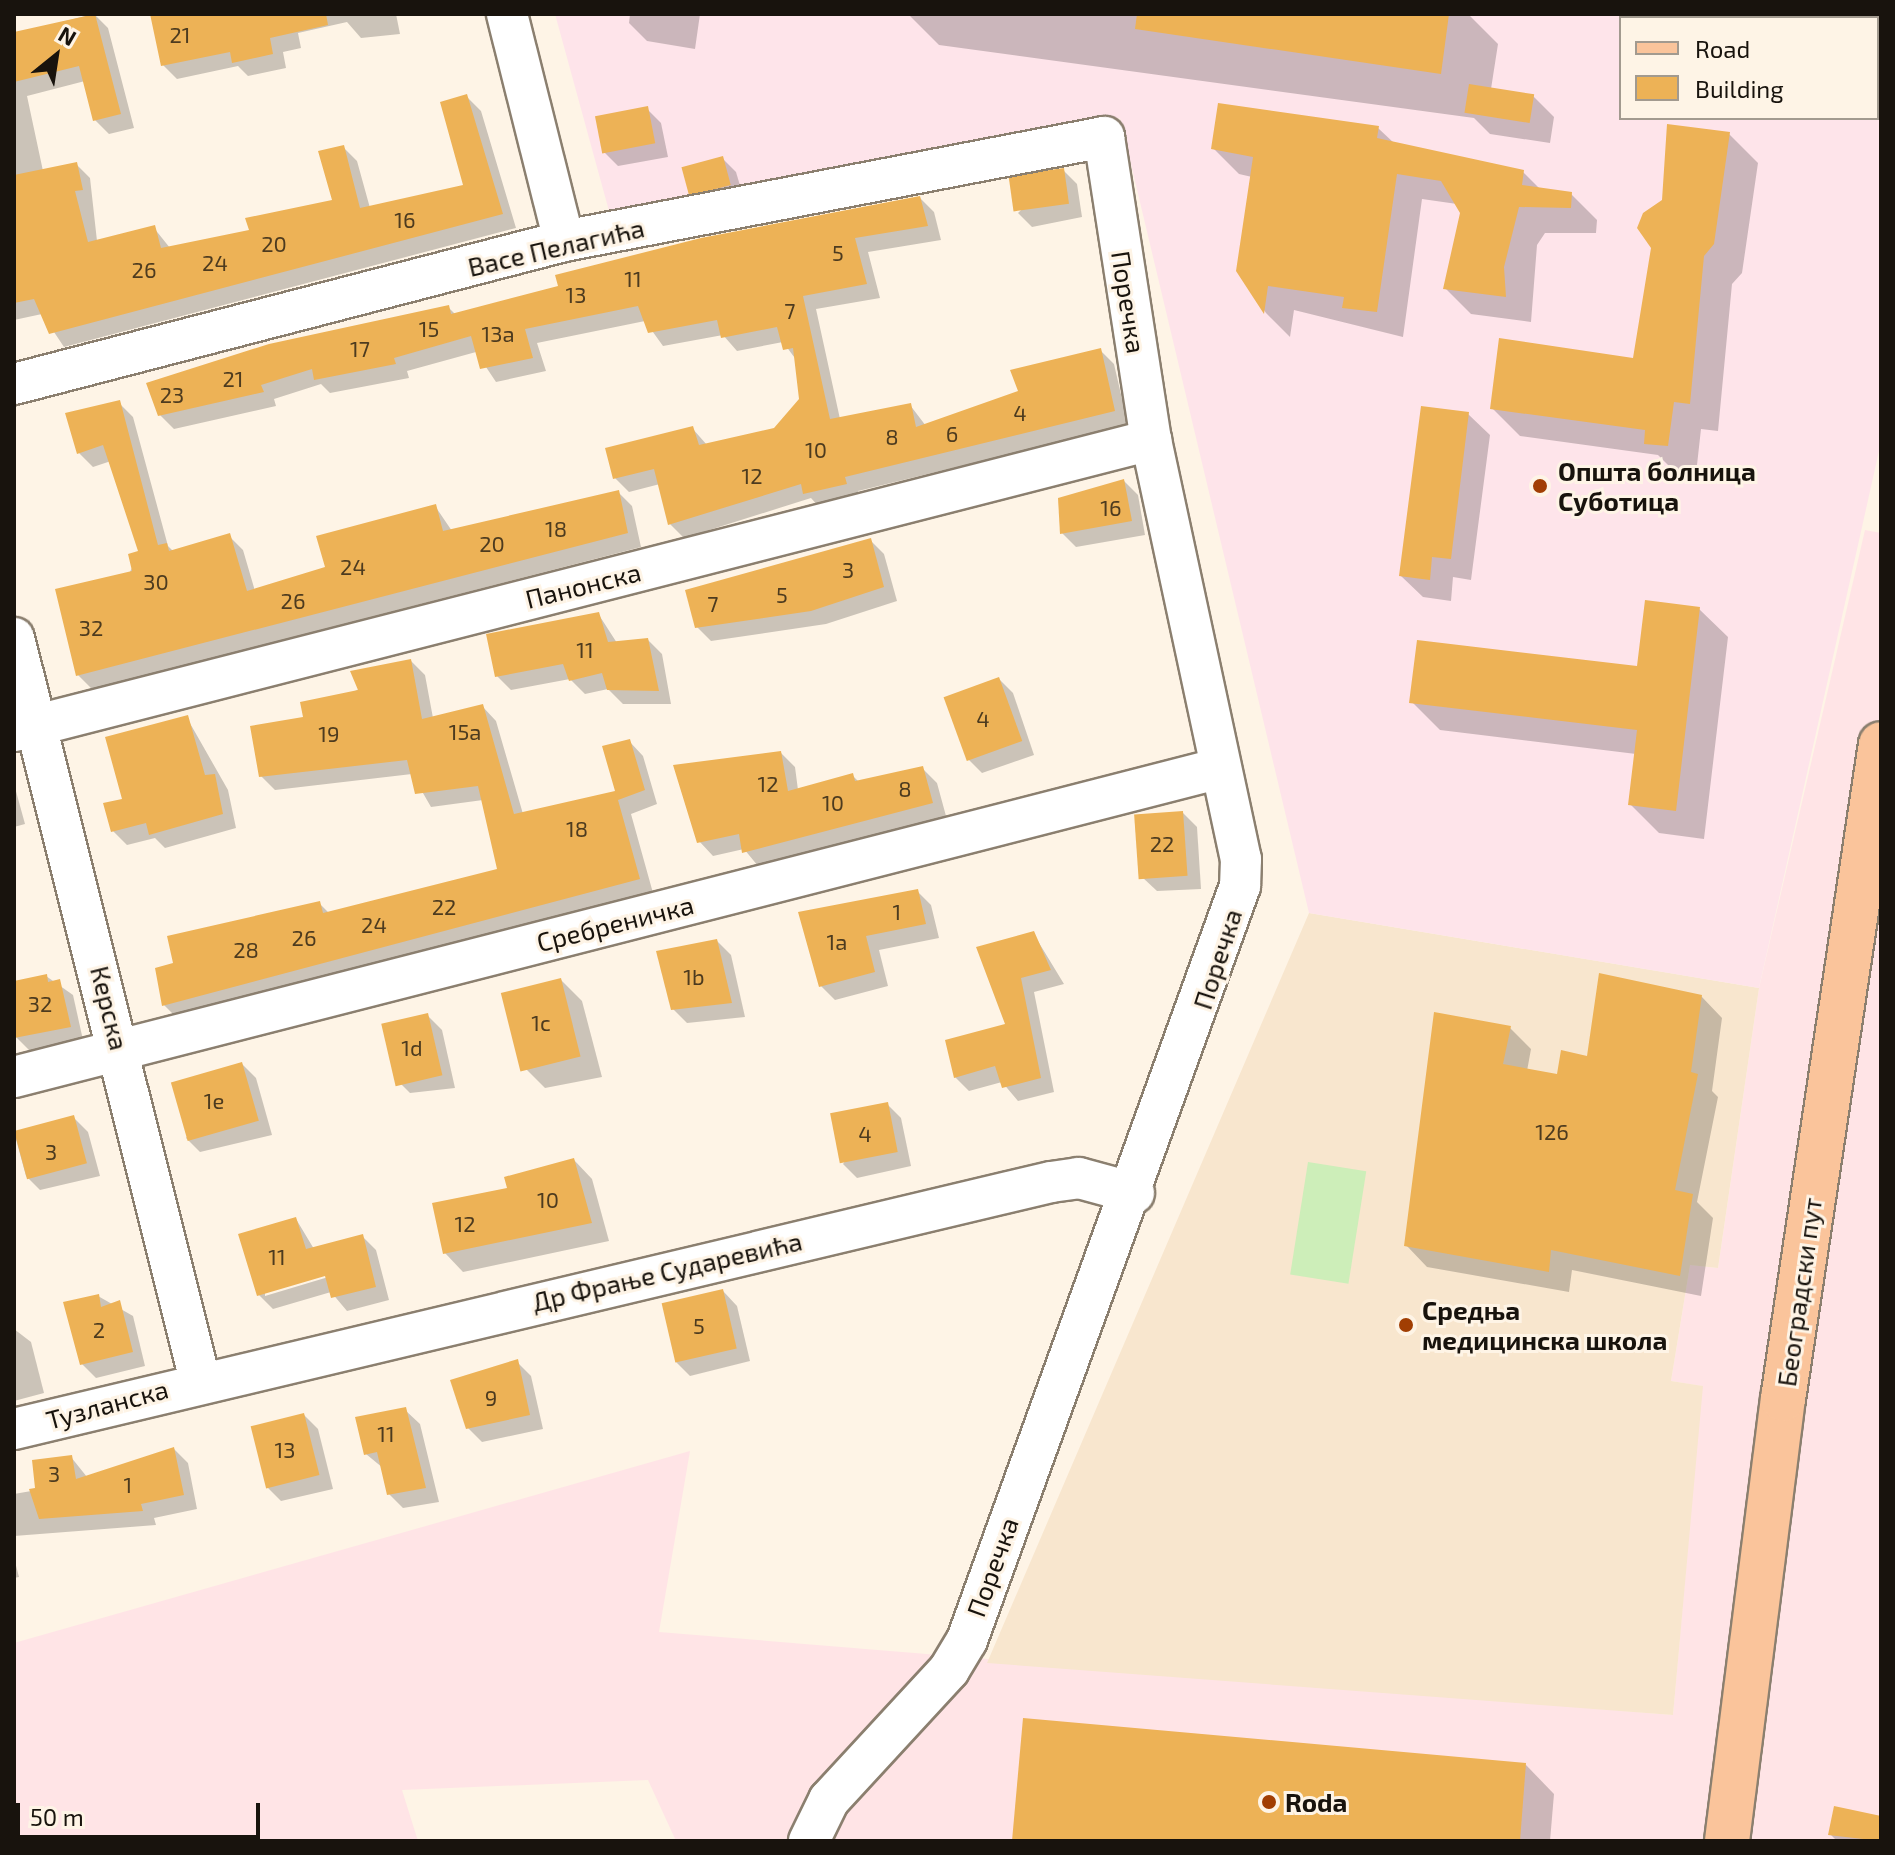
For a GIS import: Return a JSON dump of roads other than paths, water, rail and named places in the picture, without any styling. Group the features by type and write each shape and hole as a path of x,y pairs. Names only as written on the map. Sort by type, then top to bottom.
{"main road":[{"name":"Београдски пут","path":"1727,1841 1783,1399 1881,744"}],"street":[{"path":"507,14 564,241"},
{"name":"Васе Пелагића","path":"14,384 564,241 1104,137"},
{"name":"Поречка","path":"809,1841 829,1800 967,1640 1134,1193 1236,908 1241,859 1217,769 1151,440 1104,137"},
{"name":"Панонска","path":"25,728 1151,440"},
{"name":"Керска","path":"14,638 25,728 121,1049 200,1380"},
{"name":"Сребреничка","path":"14,1077 1217,769"},
{"name":"Др Фрање Сударевића","path":"200,1380 1051,1182 1079,1178 1134,1193"},
{"name":"Тузланска","path":"14,1429 200,1380"}],"place":[{"name":"Општа болница Суботица","path":"1540,486"},
{"name":"Средња медицинска школа","path":"1406,1325"},
{"name":"Roda","path":"1269,1802"}]}
